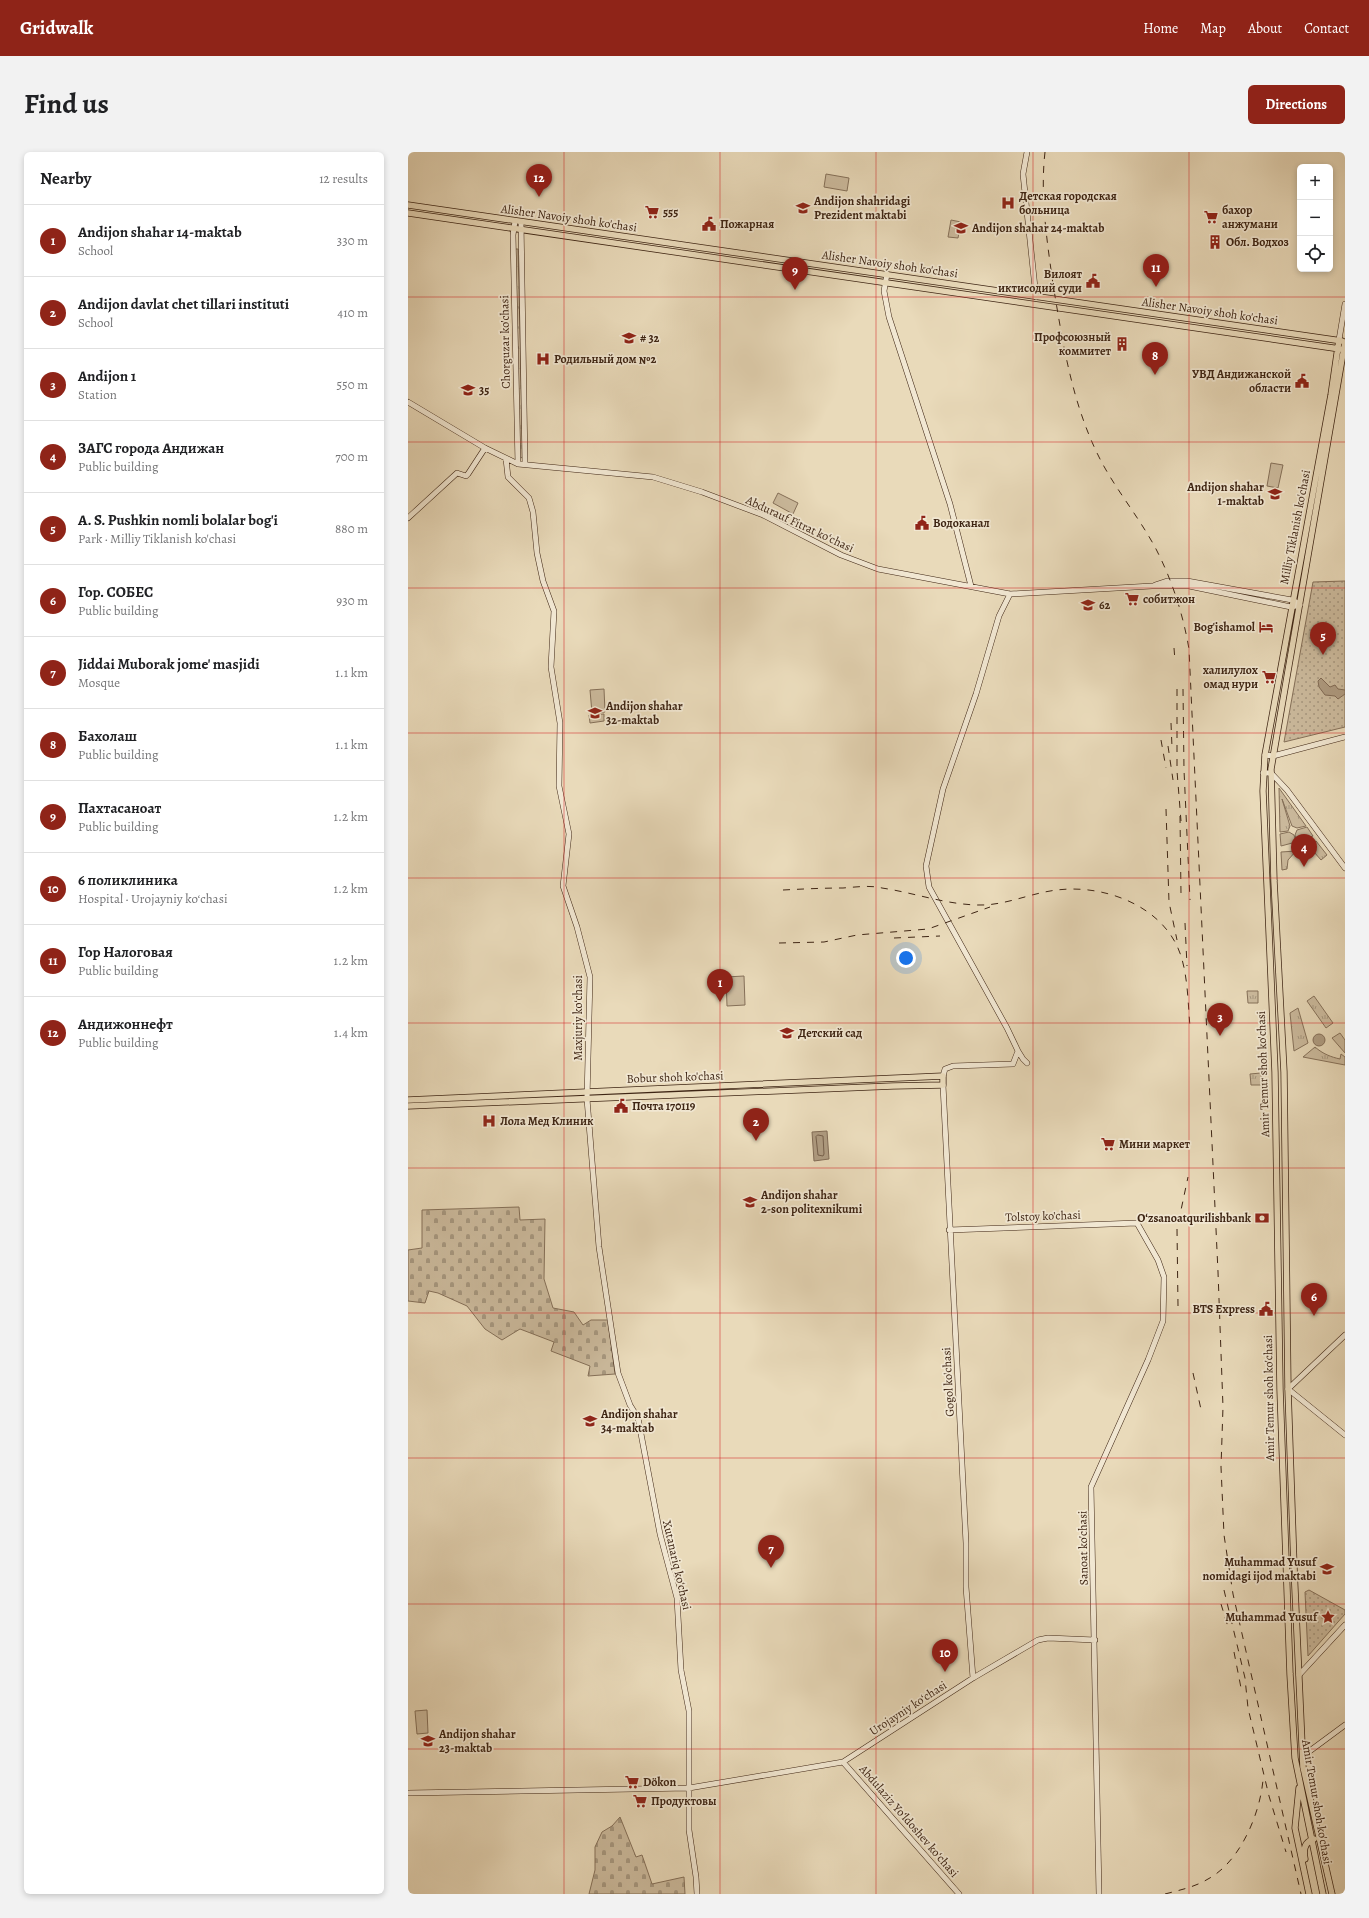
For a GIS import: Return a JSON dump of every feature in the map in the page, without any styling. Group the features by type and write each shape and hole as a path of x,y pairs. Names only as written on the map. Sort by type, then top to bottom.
{"main road":[{"path":"1027,152 1023,174 1036,297"},
{"name":"Alisher Navoiy shoh ko'chasi","path":"408,205 1345,342"},
{"name":"Alisher Navoiy shoh ko'chasi","path":"408,213 1344,350"},
{"name":"Chorguzar ko'chasi","path":"518,221 513,229 518,464"},
{"name":"Chorguzar ko'chasi","path":"518,221 520,230 525,464"},
{"path":"698,256 699,247"},
{"path":"710,257 711,249"},
{"path":"794,270 796,262"},
{"path":"887,274 884,291 889,317 950,504 971,586"},
{"path":"940,291 941,282"},
{"name":"Milliy Tiklanish ko'chasi","path":"1265,755 1292,600 1331,395 1337,348 1345,304"},
{"name":"Milliy Tiklanish ko'chasi","path":"1273,756 1345,342"},
{"name":"Abdurauf Fitrat koʻchasi","path":"408,402 485,448 518,464 653,477 702,492 763,515 841,555 878,569 1010,594 1152,586 1197,587 1291,607 1300,605"},
{"path":"408,518 457,473 460,472 466,476 485,448"},
{"name":"Maxjuriy koʻchasi","path":"506,459 508,477 529,498 533,512 537,553 543,581 554,611 551,667 560,723 559,786 569,834 563,886 577,927 590,977 587,1044 587,1099"},
{"name":"Abdurauf Fitrat koʻchasi","path":"1152,586 1167,581 1187,580 1292,600 1300,605"},
{"path":"1010,594 999,616 976,694 943,789 926,866 929,887 1007,1028 1018,1051 1027,1063"},
{"path":"1265,755 1273,756 1345,737"},
{"name":"Amir Temur shoh ko'chasi","path":"1265,755 1264,830 1276,1072 1280,1390 1290,1674 1295,1758 1323,1894"},
{"name":"Amir Temur shoh ko'chasi","path":"1273,756 1271,773 1274,880 1284,1072 1288,1389 1303,1767 1332,1894"},
{"path":"1264,773 1271,773 1287,790 1345,868"},
{"path":"943,1085 945,1069 953,1066 1013,1064 1018,1051"},
{"path":"1276,1072 1284,1072"},
{"name":"Bobur shoh ko'chasi","path":"408,1100 943,1076"},
{"path":"892,1078 893,1086"},
{"path":"871,1079 871,1087"},
{"name":"Bobur shoh ko'chasi","path":"408,1106 943,1085"},
{"name":"Gogol ko'chasi","path":"943,1085 949,1230 966,1543 966,1587 973,1678"},
{"name":"Xutanariq koʻchasi","path":"587,1099 599,1247 616,1362 621,1383 630,1405 638,1418 660,1534 677,1598 680,1658 689,1711 689,1830 697,1894"},
{"name":"Tolstoy ko'chasi","path":"949,1230 1137,1223"},
{"name":"Sanoat ko'chasi","path":"1099,1894 1091,1487 1148,1360 1163,1321 1164,1277 1158,1260 1137,1223"},
{"path":"1280,1390 1288,1389 1345,1336"},
{"path":"1288,1389 1345,1435"},
{"path":"1299,1676 1345,1625"},
{"name":"Urоjayniy koʻchasi","path":"843,1762 973,1678 1038,1640 1048,1638 1095,1640"},
{"path":"1303,1756 1345,1725"},
{"path":"408,1793 689,1788 843,1762"},
{"name":"Abdulaziz Yoʻldoshev koʻchasi","path":"843,1762 959,1894"},
{"path":"1299,1783 1295,1828 1311,1894"},
{"path":"1311,1894 1304,1853 1306,1844 1311,1840 1318,1838"}],"green space":[{"path":"826,174 849,178 847,191 824,187"},
{"path":"951,220 961,222 958,238 948,237"},
{"path":"515,249 518,249 523,458 519,457"},
{"path":"1271,463 1283,465 1278,488 1267,486"},
{"path":"778,493 798,503 793,514 773,503"},
{"path":"1345,581 1345,727 1284,742 1313,582"},
{"path":"604,689 605,712 592,713 590,690"},
{"path":"604,714 604,721 590,723 589,715"},
{"path":"1279,788 1306,826 1297,828 1292,826 1282,799 1290,826 1288,831 1280,832"},
{"path":"1307,827 1313,836 1297,842 1295,835 1297,830"},
{"path":"1289,832 1294,835 1296,842 1281,846 1280,834"},
{"path":"1316,841 1327,855 1321,860 1314,852 1305,848"},
{"path":"1296,851 1288,860 1287,869 1282,870 1281,852"},
{"path":"744,976 745,1005 727,1006 726,977"},
{"path":"1247,991 1258,991 1258,1003 1248,1003"},
{"path":"1314,996 1333,1023 1326,1028 1307,1001"},
{"path":"1298,1008 1308,1043 1294,1051 1290,1013"},
{"path":"1340,1033 1345,1040 1345,1053 1332,1038"},
{"path":"1315,1047 1330,1056 1340,1059 1341,1054 1345,1057 1345,1065 1303,1057"},
{"path":"1261,1073 1262,1085 1251,1085 1250,1074"},
{"path":"519,1207 520,1220 545,1219 544,1279 553,1308 574,1312 583,1325 591,1320 608,1320 615,1374 588,1376 590,1366 551,1351 554,1342 520,1329 502,1340 485,1329 467,1306 438,1293 429,1291 425,1303 408,1301 408,1250 422,1248 422,1210"},
{"path":"1309,1590 1345,1610 1345,1614 1308,1656 1305,1592"},
{"path":"427,1710 428,1733 417,1734 415,1711"},
{"path":"620,1817 636,1857 642,1855 652,1884 684,1877 685,1894 589,1894 595,1870 595,1847 602,1832 612,1826"}],"water":[{"path":"1321,678 1330,687 1335,685 1338,689 1345,690 1345,694 1338,699 1335,696 1325,695 1319,687 1318,681"},
{"path":"1317,1034 1321,1034 1325,1040 1321,1046 1317,1046 1313,1042 1313,1038"},
{"path":"827,1131 829,1159 814,1161 812,1132"}],"railway":[{"path":"1045,152 1043,185 1044,202 1053,284 1065,351 1075,395 1090,438 1100,459 1113,482 1149,537 1162,561 1184,623 1189,649 1218,1272 1223,1407 1221,1467 1224,1535 1233,1594 1301,1894"},
{"path":"1174,648 1175,661"},
{"path":"1177,689 1177,771 1181,821"},
{"path":"1183,689 1184,770 1190,900"},
{"path":"1171,723 1172,747"},
{"path":"1161,740 1166,768"},
{"path":"1168,746 1173,780"},
{"path":"1166,809 1169,902 1177,940"},
{"path":"1180,816 1181,894"},
{"path":"783,890 863,886 894,890 953,903 977,905 998,904 1057,890 1075,889 1113,895 1131,902 1147,912 1161,924 1173,939 1181,956 1185,973 1190,1027"},
{"path":"779,943 824,942 857,935 928,929 990,907"},
{"path":"1185,923 1187,966"},
{"path":"894,938 940,936"},
{"path":"1178,1306 1177,1229 1188,1177"},
{"path":"1193,1373 1202,1414"},
{"path":"1224,1590 1245,1678 1248,1708 1269,1796 1286,1852"},
{"path":"1221,1604 1228,1627"},
{"path":"1234,1652 1242,1693"},
{"path":"1165,1894 1203,1882 1230,1861 1239,1849 1253,1822 1258,1807 1263,1780"}],"place":[{"name":"Андижоннефт","path":"539,197"},
{"name":"Детская городская больница","path":"1008,203"},
{"name":"Andijon shahridagi Prezident maktabi","path":"803,208"},
{"name":"555","path":"652,212"},
{"name":"бахор анжумани","path":"1211,217"},
{"name":"Пожарная","path":"709,224"},
{"name":"Andijon shahar 24-maktab","path":"961,228"},
{"name":"Обл. Водхоз","path":"1215,242"},
{"name":"Вилоят иктисодий суди","path":"1093,281"},
{"name":"Гор Налоговая","path":"1156,287"},
{"name":"Пахтасаноат","path":"795,290"},
{"name":"# 32","path":"629,338"},
{"name":"Профсоюзный коммитет","path":"1122,344"},
{"name":"Родильный дом №2","path":"543,359"},
{"name":"Бахолаш","path":"1155,375"},
{"name":"УВД Андижанской области","path":"1302,381"},
{"name":"35","path":"468,390"},
{"name":"Andijon shahar 1-maktab","path":"1275,494"},
{"name":"Водоканал","path":"922,523"},
{"name":"собитжон","path":"1132,599"},
{"name":"62","path":"1088,605"},
{"name":"Bog'ishamol","path":"1266,627"},
{"name":"A. S. Pushkin nomli bolalar bog'i","path":"1323,655"},
{"name":"халилулох омад нури","path":"1269,677"},
{"name":"Andijon shahar 32-maktab","path":"595,713"},
{"name":"ЗАГС города Андижан","path":"1304,867"},
{"name":"Andijon shahar 14-maktab","path":"720,1002"},
{"name":"Детский сад","path":"787,1033"},
{"name":"Andijon 1","path":"1220,1036"},
{"name":"Почта 170119","path":"621,1106"},
{"name":"Лола Мед Клиник","path":"489,1121"},
{"name":"Andijon davlat chet tillari instituti","path":"756,1141"},
{"name":"Мини маркет","path":"1108,1144"},
{"name":"Andijon shahar 2-son politexnikumi","path":"750,1202"},
{"name":"Oʻzsanoatqurilishbank","path":"1262,1218"},
{"name":"BTS Express","path":"1266,1309"},
{"name":"Гор. СОБЕС","path":"1314,1316"},
{"name":"Andijon shahar 34-maktab","path":"590,1421"},
{"name":"Jiddai Muborak jome' masjidi","path":"771,1568"},
{"name":"Muhammad Yusuf nomidagi ijod maktabi","path":"1327,1569"},
{"name":"Muhammad Yusuf","path":"1328,1617"},
{"name":"6 поликлиника","path":"945,1672"},
{"name":"Andijon shahar 23-maktab","path":"428,1741"},
{"name":"Dökon","path":"632,1782"},
{"name":"Продуктовы","path":"640,1801"}]}
